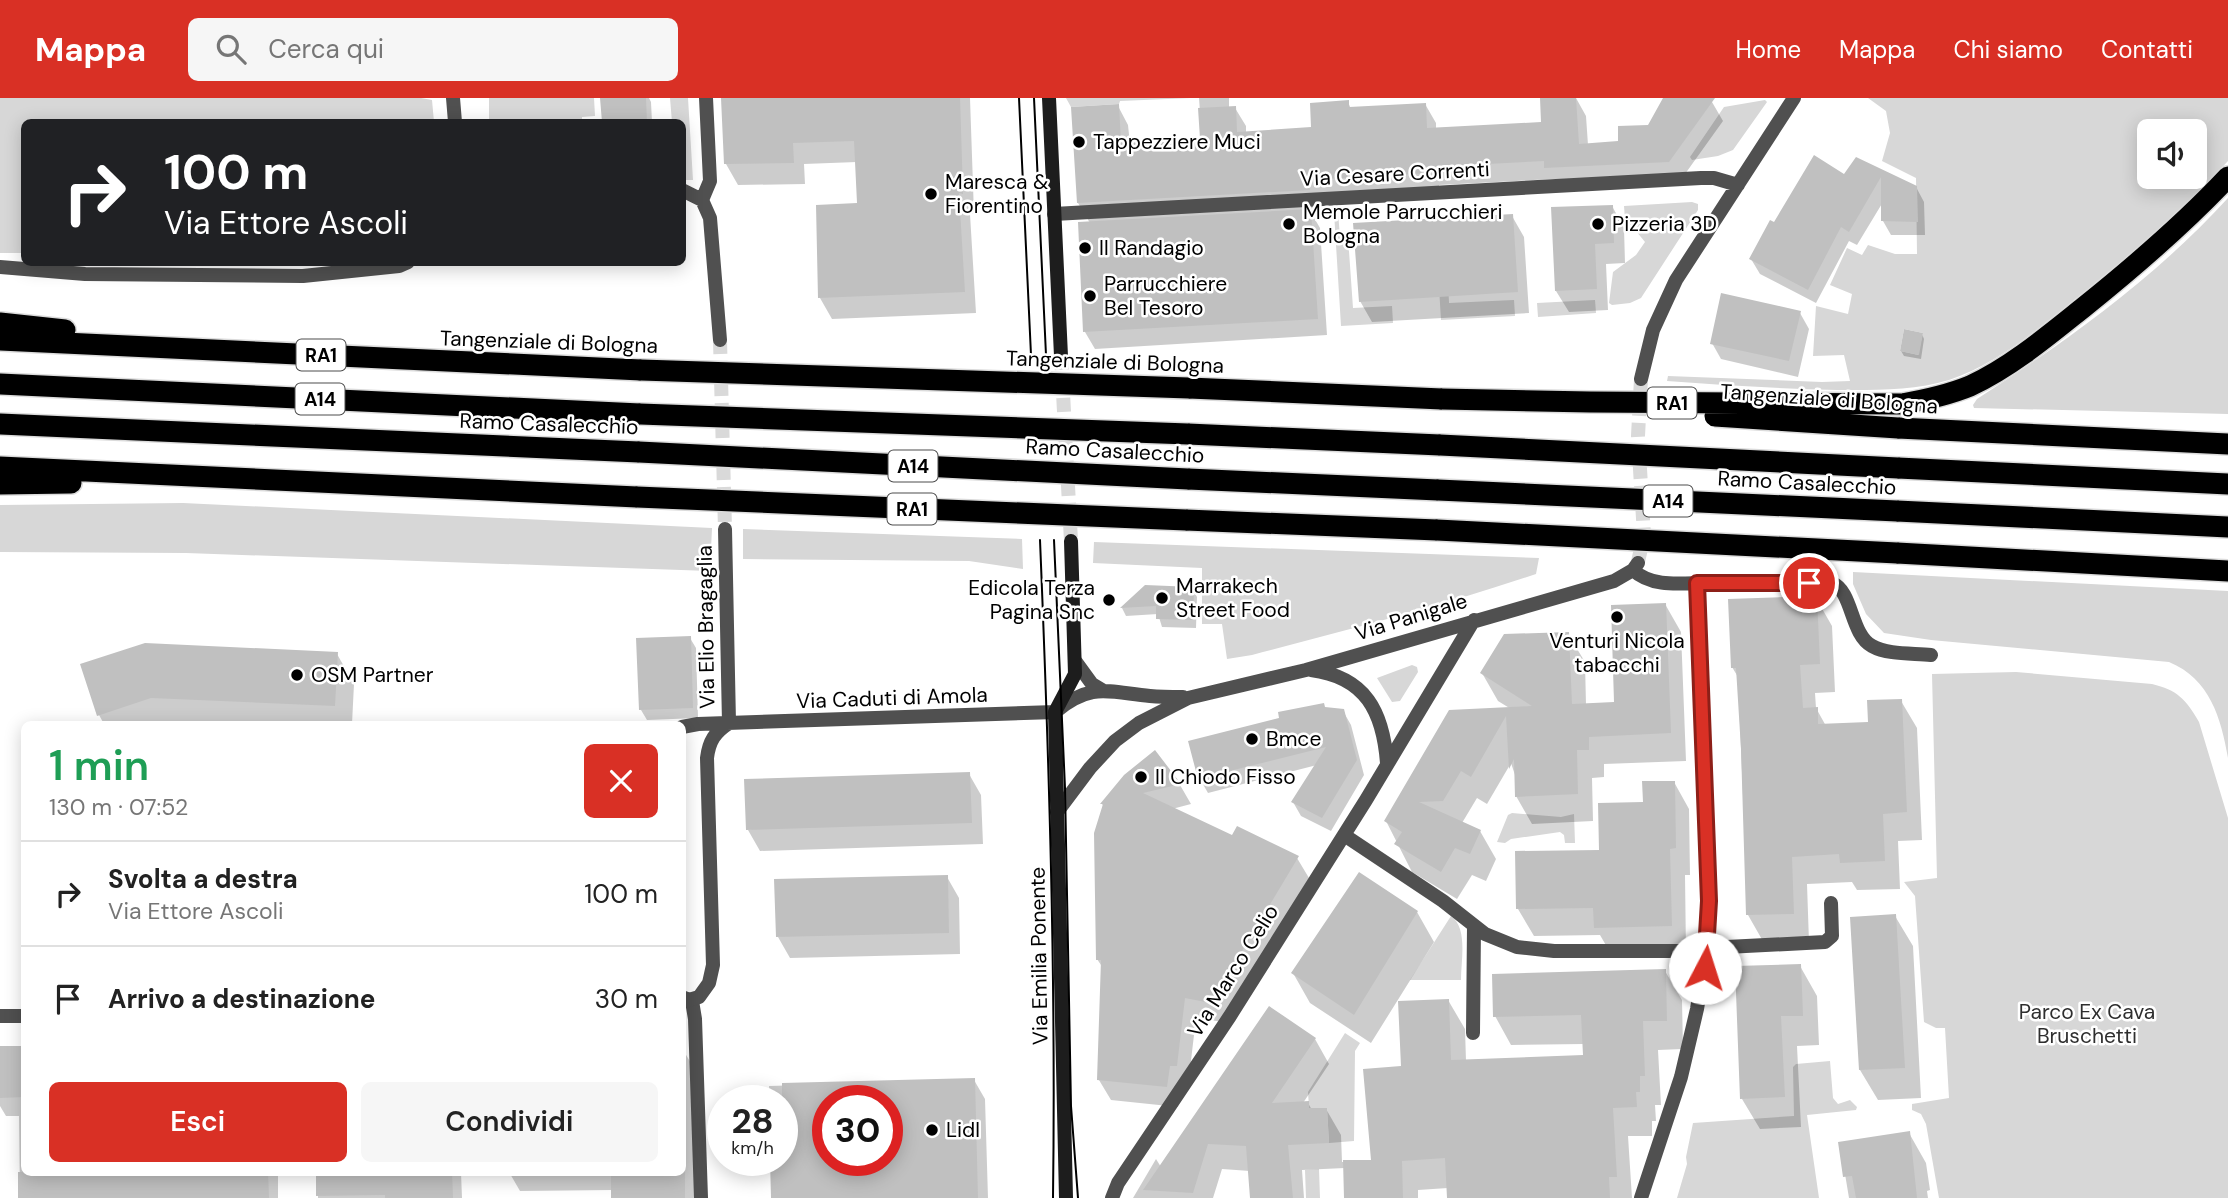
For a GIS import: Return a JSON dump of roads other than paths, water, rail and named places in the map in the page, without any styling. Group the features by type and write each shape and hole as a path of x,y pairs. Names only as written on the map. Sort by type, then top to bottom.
{"highway":[{"name":"RA1","path":"1441,398 1902,404 1941,396 1970,386 2051,334 2153,251 2228,177"},
{"path":"0,323 276,352"},
{"name":"Tangenziale di Bologna","path":"0,340 641,370 1441,398 1898,428 2228,444"},
{"name":"Ramo Casalecchio","path":"0,384 640,414 1188,433 2228,484"},
{"name":"Ramo Casalecchio","path":"0,424 2226,527"},
{"name":"RA1","path":"0,467 1437,530 2224,571"},
{"path":"0,484 284,480"}],"main road":[{"path":"1049,98 1061,356"},
{"path":"1055,712 1071,683 1076,662 1071,541"},
{"name":"Via Emilia Ponente","path":"1055,712 1066,1198"}],"street":[{"path":"453,98 455,119"},
{"path":"702,200 710,181 706,98"},
{"path":"1641,379 1653,330 1676,280 1794,98"},
{"name":"Via Cesare Correnti","path":"1054,214 1701,178 1714,178 1738,185"},
{"path":"686,192 702,200 710,218 720,340"},
{"path":"0,267 85,274 303,276 399,266"},
{"name":"Via Elio Bragaglia","path":"725,529 729,723"},
{"name":"Via Panigale","path":"1057,813 1094,763 1115,741 1139,723 1188,698 1306,670 1614,581 1636,566 1642,577 1660,583 1697,583"},
{"path":"1641,1198 1681,1077 1699,999 1707,948 1709,901 1697,583 1832,583 1841,590 1857,628 1870,645 1880,649 1931,655"},
{"name":"Via Marco Celio","path":"1112,1198 1118,1183 1230,1016 1344,835 1474,620"},
{"path":"1076,662 1092,684 1102,690"},
{"path":"1306,670 1340,676 1365,695 1382,726 1387,763"},
{"name":"Via Panigale","path":"1055,712 1082,695 1102,690 1188,698"},
{"name":"Via Caduti di Amola","path":"686,727 1055,712"},
{"path":"701,1198 686,1000 699,997 709,983 713,965 708,749 714,736 729,723"},
{"path":"1344,835 1443,901 1474,926 1501,942 1536,950 1688,951 1825,942 1832,936 1831,903"},
{"path":"1473,1032 1474,926"},
{"path":"0,1016 21,1016"}],"tunnel":[{"path":"720,340 725,529"},
{"path":"1061,356 1071,541"},
{"path":"1638,562 1644,535 1638,436 1641,379"}],"tram line":[{"path":"1019,98 1031,355"},
{"path":"1034,98 1046,355"},
{"path":"1040,540 1051,869 1053,1198"},
{"path":"1054,540 1065,788 1071,1106 1078,1198"}],"place":[{"name":"Tappezziere Muci","path":"1079,142"},
{"name":"Maresca & Fiorentino","path":"931,194"},
{"name":"Memole Parrucchieri Bologna","path":"1289,224"},
{"name":"Pizzeria 3D","path":"1598,224"},
{"name":"Il Randagio","path":"1085,248"},
{"name":"Parrucchiere Bel Tesoro","path":"1090,296"},
{"name":"Marrakech Street Food","path":"1162,598"},
{"name":"Edicola Terza Pagina Snc","path":"1109,600"},
{"name":"Venturi Nicola tabacchi","path":"1617,617"},
{"name":"OSM Partner","path":"297,675"},
{"name":"Bmce","path":"1252,739"},
{"name":"Il Chiodo Fisso","path":"1141,777"},
{"name":"Lidl","path":"932,1130"}],"park label":[{"name":"Parco Ex Cava Bruschetti","path":"2087,1024"}]}
